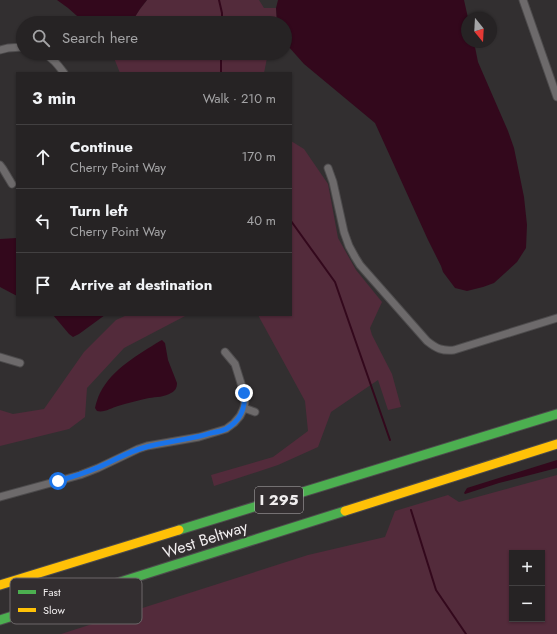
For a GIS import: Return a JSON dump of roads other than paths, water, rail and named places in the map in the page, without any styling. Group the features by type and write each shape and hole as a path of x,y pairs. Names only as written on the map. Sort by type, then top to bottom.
{"highway":[{"name":"West Beltway","path":"23,578 557,414"},
{"name":"West Beltway","path":"133,578 557,444"},
{"name":"West Beltway","path":"0,585 10,582"},
{"name":"West Beltway","path":"0,620 10,617"}],"street":[{"path":"523,0 555,86 557,97"},
{"path":"0,50 16,47"},
{"path":"53,60 63,72"},
{"path":"0,165 12,184"},
{"path":"328,168 333,182 344,232 355,257 360,265 427,341 435,347 440,350 454,350 557,318"},
{"path":"0,497 98,468 147,446 199,437 226,429 240,416 244,408 245,401 235,364 224,352"},
{"path":"0,357 20,363"},
{"path":"244,408 255,412"}],"waterway":[{"path":"219,0 222,16"},
{"path":"221,60 221,72"},
{"path":"292,222 335,282 390,440"},
{"path":"411,510 436,590 466,634"}]}
